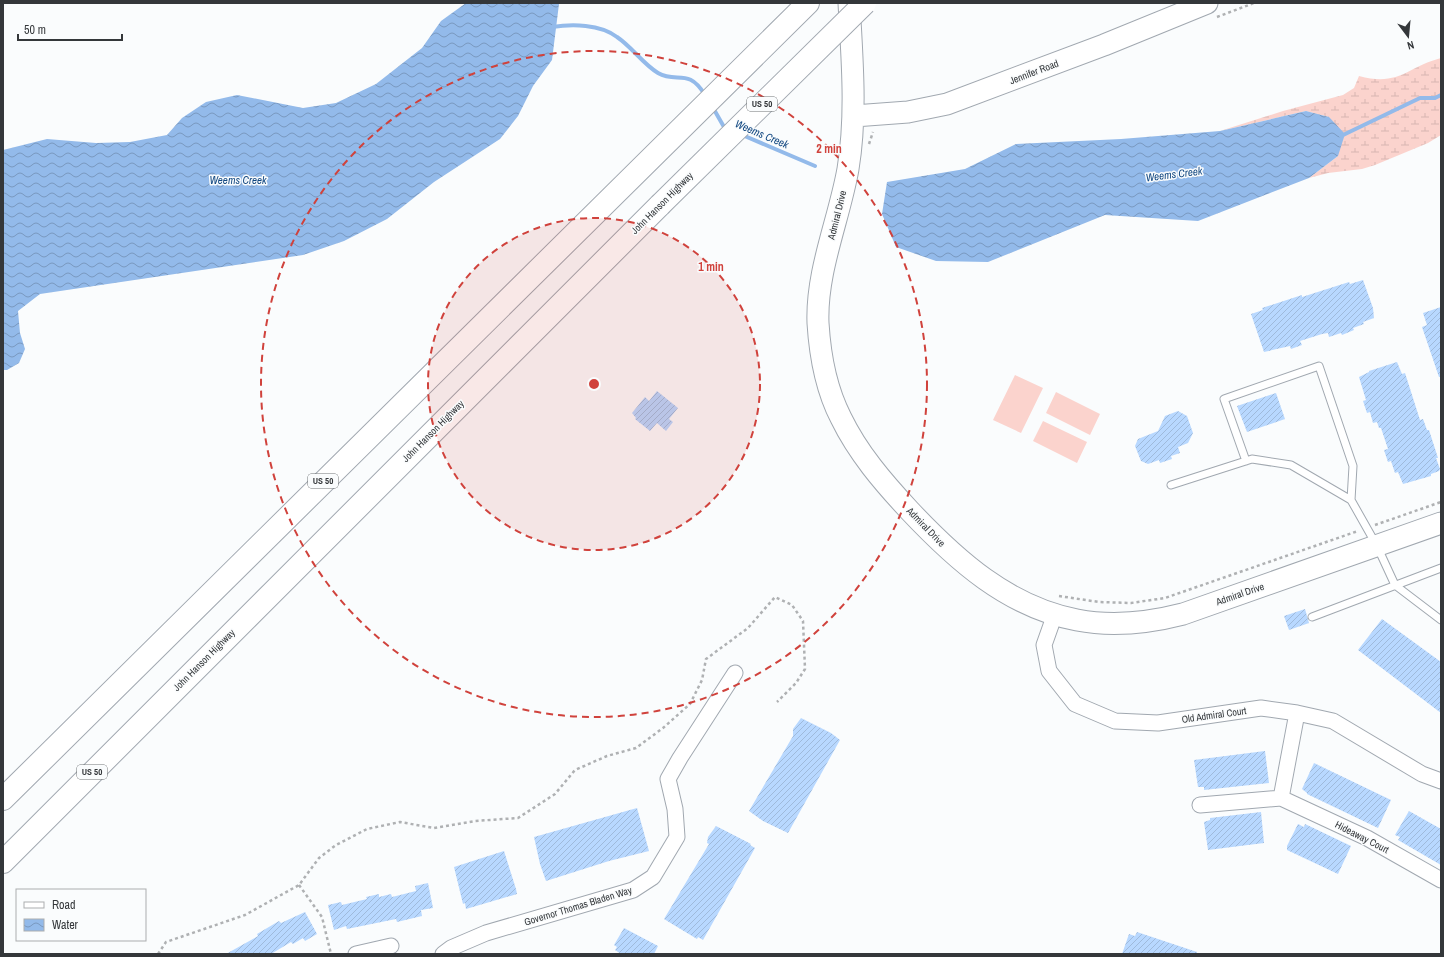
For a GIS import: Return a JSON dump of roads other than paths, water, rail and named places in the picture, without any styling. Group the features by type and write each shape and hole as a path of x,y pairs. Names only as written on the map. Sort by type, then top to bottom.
{"highway":[{"name":"US 50","path":"3,799 808,3"},
{"name":"John Hanson Highway","path":"3,862 660,205 865,3"}],"street":[{"name":"Admiral Drive","path":"849,3 854,116 848,169 824,268 818,304 821,354 832,399 849,435 887,487 943,546 996,588 1032,606 1077,620 1100,623 1144,623 1163,620 1183,614 1372,537 1441,523"},
{"name":"Jennifer Road","path":"854,116 908,112 947,104 1089,51 1207,3"},
{"name":"Old Admiral Court","path":"1054,614 1044,645 1049,671 1075,704 1115,721 1158,723 1261,708 1333,721 1422,774 1441,780"},
{"name":"Governor Thomas Bladen Way","path":"443,954 451,948 486,933 633,890 653,877 677,837 675,809 668,779 735,674"},
{"path":"1281,798 1297,714"},
{"name":"Hideaway Court","path":"1200,805 1281,798 1367,838 1441,880"},
{"path":"356,954 392,946"}],"lane":[{"path":"1246,461 1224,399 1319,366 1353,466 1351,500"},
{"path":"1171,485 1252,459 1291,465 1351,500 1372,537 1395,585 1440,617"},
{"path":"1312,617 1441,568"}],"water":[{"name":"Weems Creek","path":"466,3 559,4 552,60 533,86 518,116 500,139 434,182 387,219 344,241 303,255 40,294 18,311 20,333 25,349 19,363 7,370 3,370 3,150 47,139 96,143 130,142 167,135 182,118 206,102 237,95 303,108 336,103 376,84 422,48 441,21"},
{"path":"1306,111 1329,117 1345,134 1338,156 1309,178 1198,221 1105,215 988,262 936,261 896,247 882,214 887,182 965,169 1016,144 1121,139 1220,131"}],"waterway":[{"name":"Weems Creek","path":"552,27 577,25 594,27 610,33 622,41 647,65 658,73 665,76 693,81 699,86 705,95"},
{"name":"Weems Creek","path":"1341,136 1420,98 1435,98 1441,95"},
{"name":"Weems Creek","path":"712,106 724,127 728,129"},
{"name":"Weems Creek","path":"740,134 815,166"}]}
